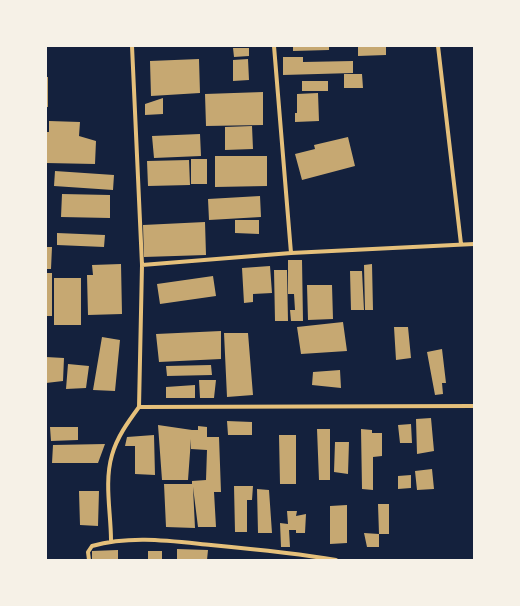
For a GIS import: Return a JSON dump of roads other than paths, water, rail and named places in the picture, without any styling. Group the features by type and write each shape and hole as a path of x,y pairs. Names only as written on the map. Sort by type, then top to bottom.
{"street":[{"path":"111,540 108,487 111,455 120,434 139,407 142,265 132,46"},
{"path":"274,46 291,253"},
{"path":"438,46 461,244"},
{"path":"142,265 291,253 474,244"},
{"path":"139,407 474,406"},
{"path":"89,560 88,552 92,546 111,540 152,539 237,547 336,560"}]}
